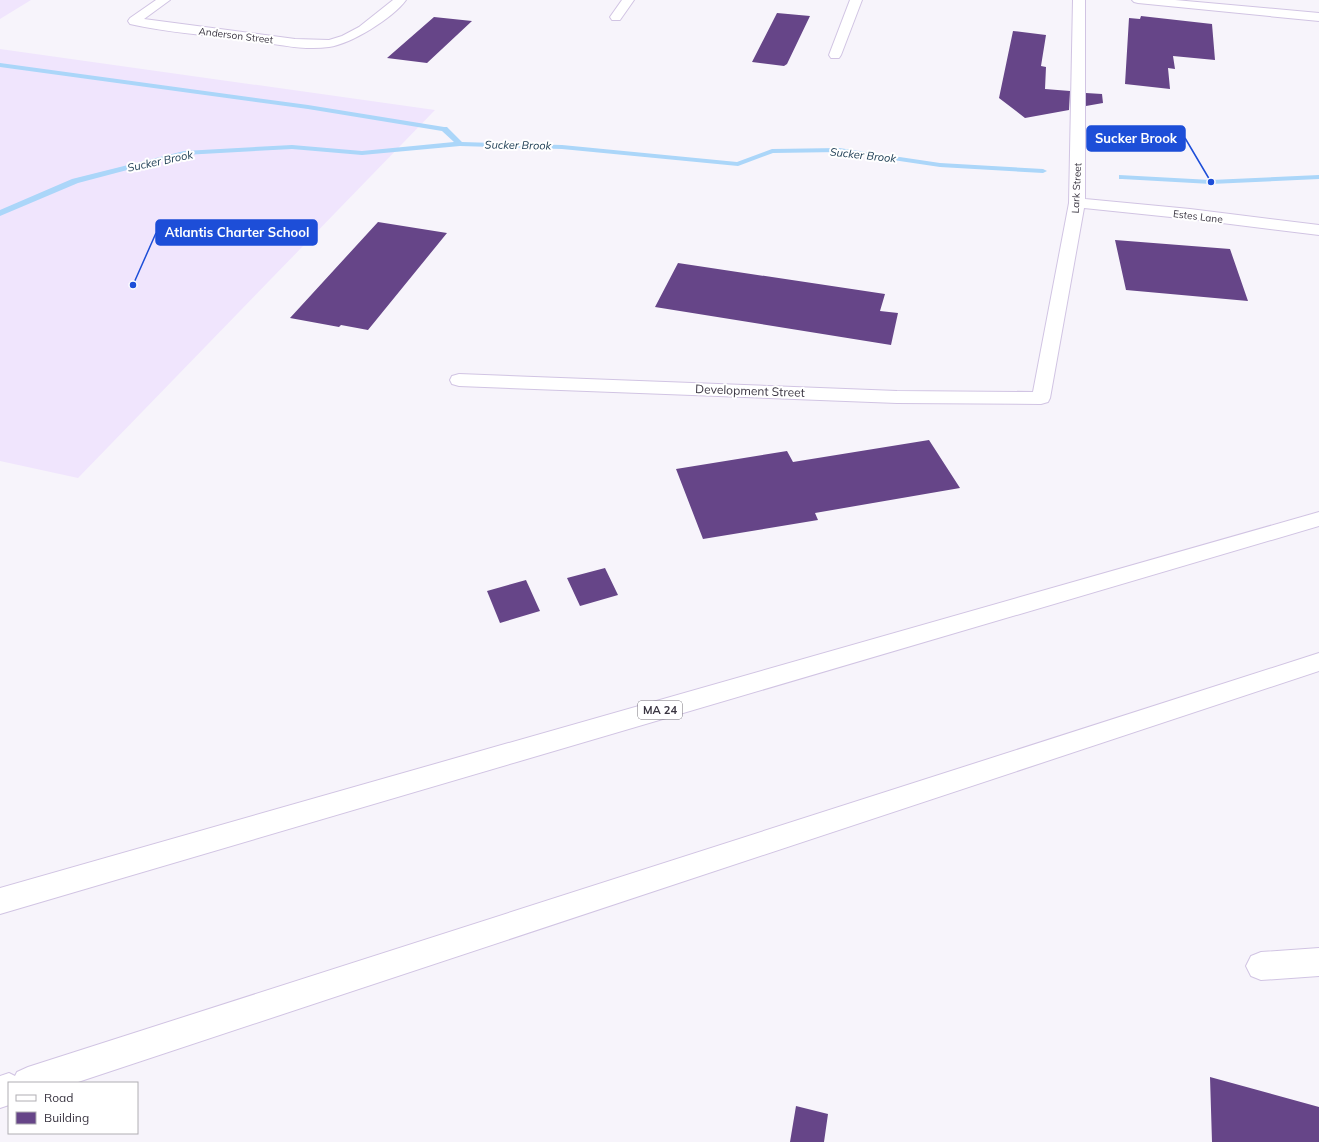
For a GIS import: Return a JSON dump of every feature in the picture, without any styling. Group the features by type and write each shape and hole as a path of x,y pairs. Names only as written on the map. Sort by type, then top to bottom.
{"main road":[{"name":"Anderson Street","path":"164,0 134,21 286,42 324,44 338,41 356,34 400,0"},
{"path":"616,17 628,0"},
{"path":"835,55 856,0"},
{"name":"Lark Street","path":"1041,398 1077,203 1079,0"},
{"path":"1138,0 1319,17"},
{"name":"Estes Lane","path":"1077,203 1190,214 1319,230"},
{"name":"Development Street","path":"459,380 897,397 1041,398"},
{"name":"MA 24","path":"0,901 1319,519"},
{"path":"31,1082 1319,662"},
{"path":"1261,966 1319,962"}],"shaded area":[{"path":"0,0 31,0 0,19"},
{"path":"0,49 435,110 78,478 0,461"}],"building":[{"path":"777,13 810,16 787,64 784,66 752,62"},
{"path":"1141,16 1212,24 1215,60 1173,56 1175,69 1168,68 1170,89 1125,84 1129,18 1140,19"},
{"path":"434,17 472,21 427,63 387,58"},
{"path":"1013,31 1046,35 1041,66 1046,67 1045,89 1070,91 1069,110 1025,118 999,98"},
{"path":"1086,93 1102,94 1103,103 1086,106"},
{"path":"378,222 447,233 368,330 341,325 339,327 290,318"},
{"path":"1115,240 1230,249 1248,301 1126,290"},
{"path":"678,263 885,294 880,311 898,313 891,345 655,307"},
{"path":"929,440 960,488 815,513 818,520 703,539 676,469 787,451 793,462"},
{"path":"605,568 618,595 580,606 567,578"},
{"path":"526,580 540,611 500,623 487,591"},
{"path":"1210,1077 1319,1107 1319,1142 1212,1142"},
{"path":"796,1106 828,1114 824,1142 790,1142"}],"waterway":[{"path":"0,65 308,107 444,129 460,144"},
{"name":"Sucker Brook","path":"0,213 75,181 184,153 292,147 362,153 460,144"},
{"name":"Sucker Brook","path":"460,144 562,147 738,164 772,151 839,150 940,165 1043,171"},
{"name":"Sucker Brook","path":"1122,177 1211,182 1319,177"}],"place":[{"name":"Sucker Brook","path":"1211,182"},
{"name":"Atlantis Charter School","path":"133,285"}]}
